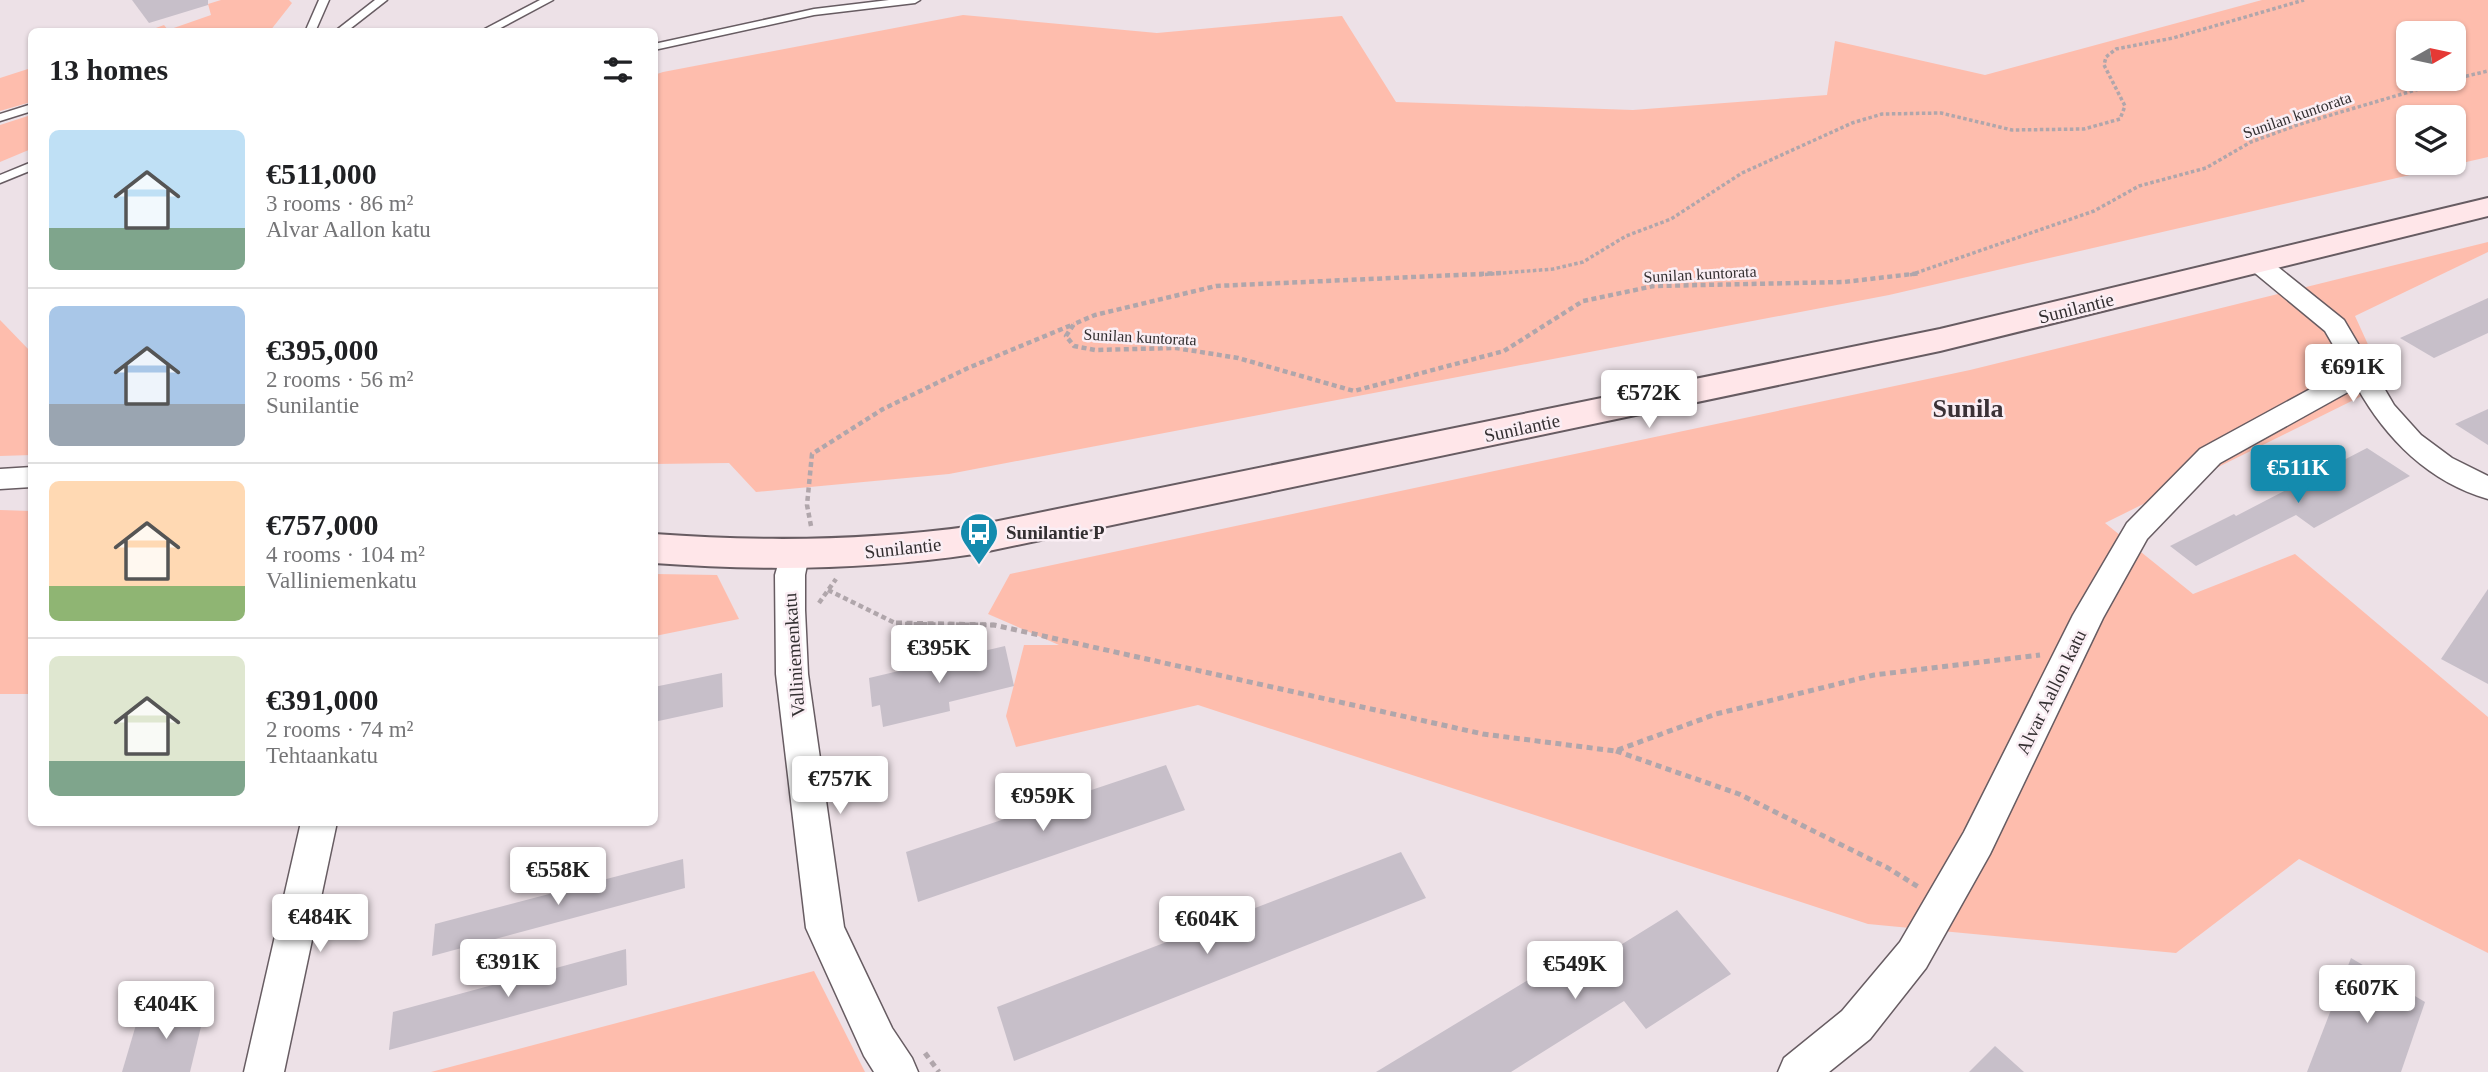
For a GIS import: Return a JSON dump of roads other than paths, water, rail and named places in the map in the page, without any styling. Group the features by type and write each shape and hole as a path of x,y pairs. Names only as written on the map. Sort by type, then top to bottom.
{"street":[{"name":"Sunilantie","path":"658,548 818,560 988,537 1940,340 2488,207"},
{"path":"2259,264 2335,326 2384,411 2411,442 2442,465 2488,489"},
{"name":"Alvar Aallon katu","path":"1798,1072 1856,1025 1913,955 1977,843 2071,652 2137,531 2210,456 2362,372"},
{"path":"0,478 28,477"},
{"name":"Valliniemenkatu","path":"818,560 790,575 789,610 792,674 825,928 872,1032 911,1061"},
{"path":"264,1072 318,826"}],"lane":[{"path":"313,28 324,0"},
{"path":"344,28 382,0"},
{"path":"493,28 548,0"},
{"path":"658,46 814,12 915,0"},
{"path":"0,118 28,108"},
{"path":"0,179 28,168"}],"place":[{"name":"Sunilantie P","path":"979,566"}],"district":[{"name":"Sunila","path":"1968,408"}]}
